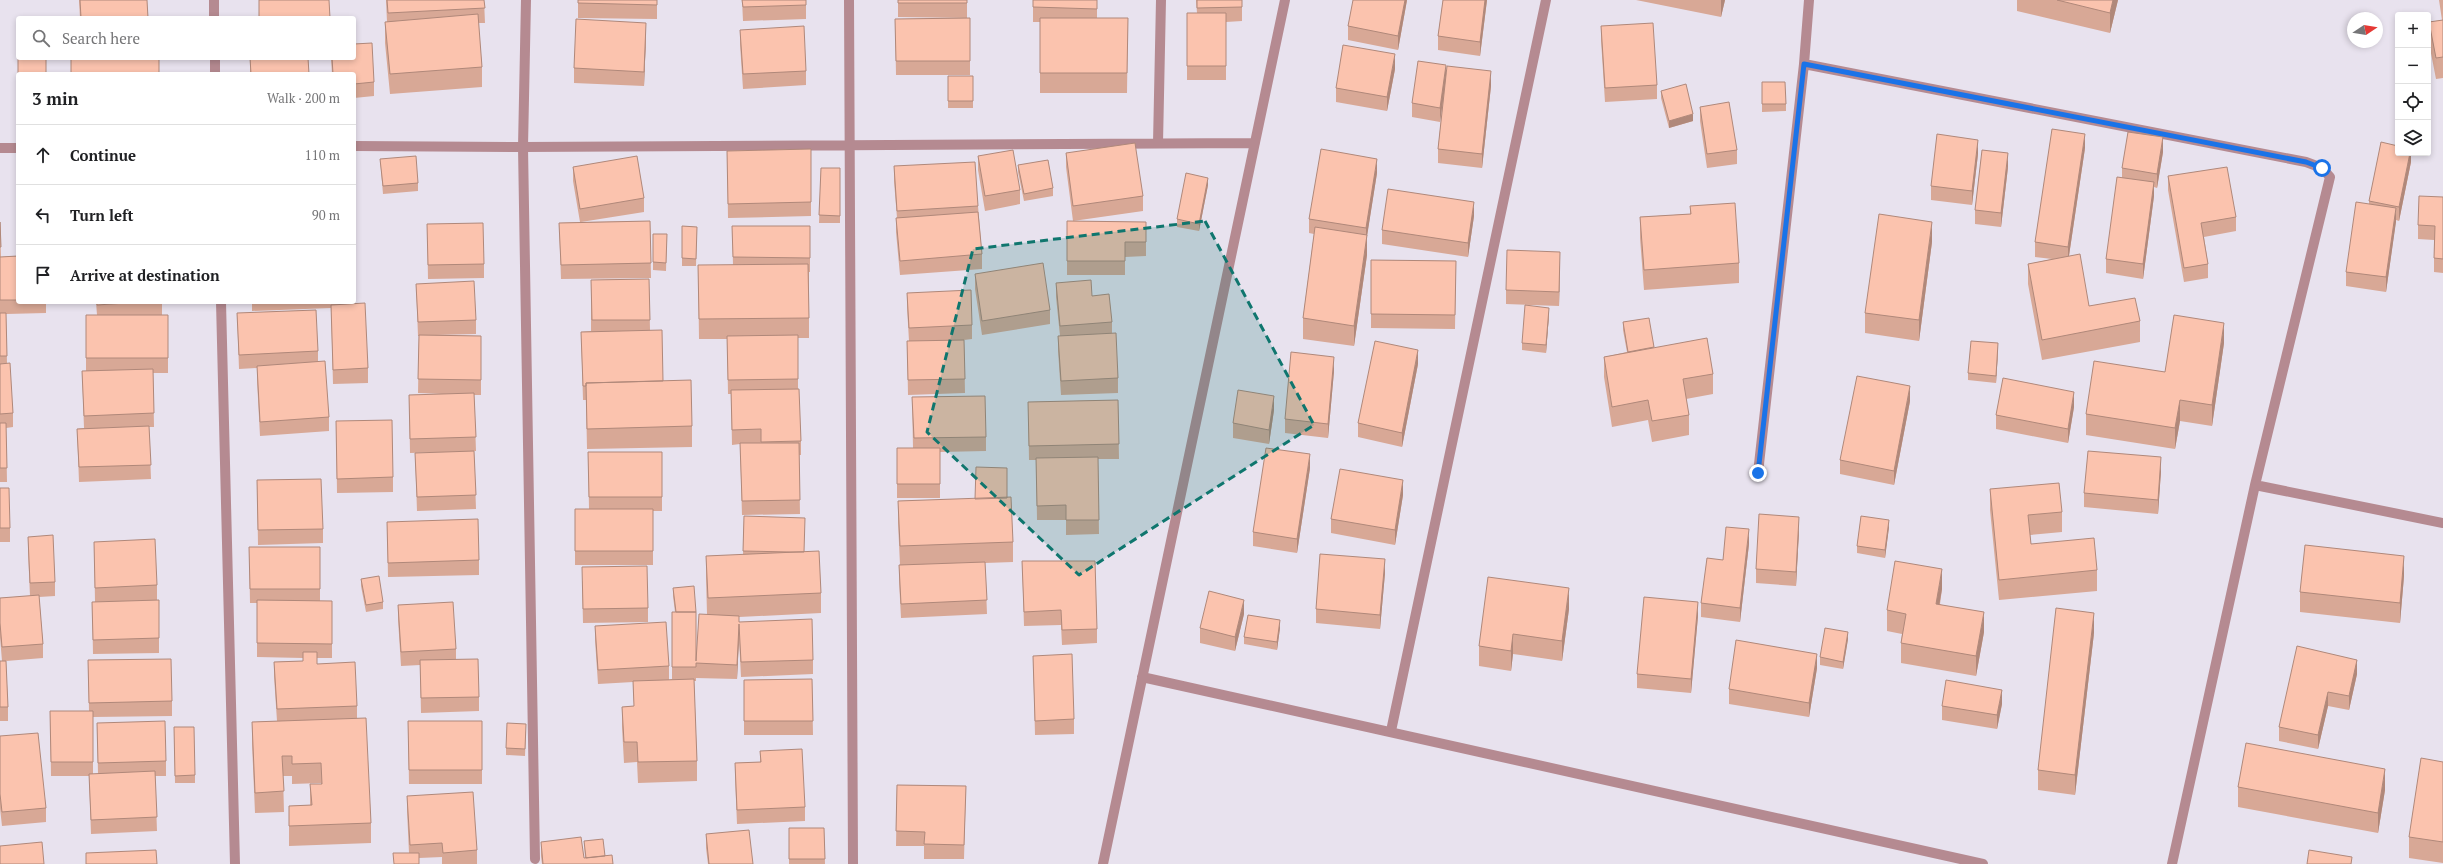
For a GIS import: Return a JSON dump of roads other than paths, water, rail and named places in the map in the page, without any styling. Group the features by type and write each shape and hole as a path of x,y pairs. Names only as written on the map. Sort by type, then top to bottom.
{"street":[{"path":"214,0 214,16"},
{"path":"526,0 523,148 535,859"},
{"path":"849,0 853,864"},
{"path":"1158,143 1161,0"},
{"path":"1103,864 1285,0"},
{"path":"1391,731 1546,0"},
{"path":"1758,473 1804,64 1809,0"},
{"path":"215,60 215,72"},
{"path":"1804,64 2306,162 2322,168 2330,179 2255,485 2172,864"},
{"path":"356,146 523,148 1255,143"},
{"path":"0,148 16,148"},
{"path":"221,304 235,864"},
{"path":"2255,485 2443,523"},
{"path":"1142,677 1391,731 1984,864"}]}
